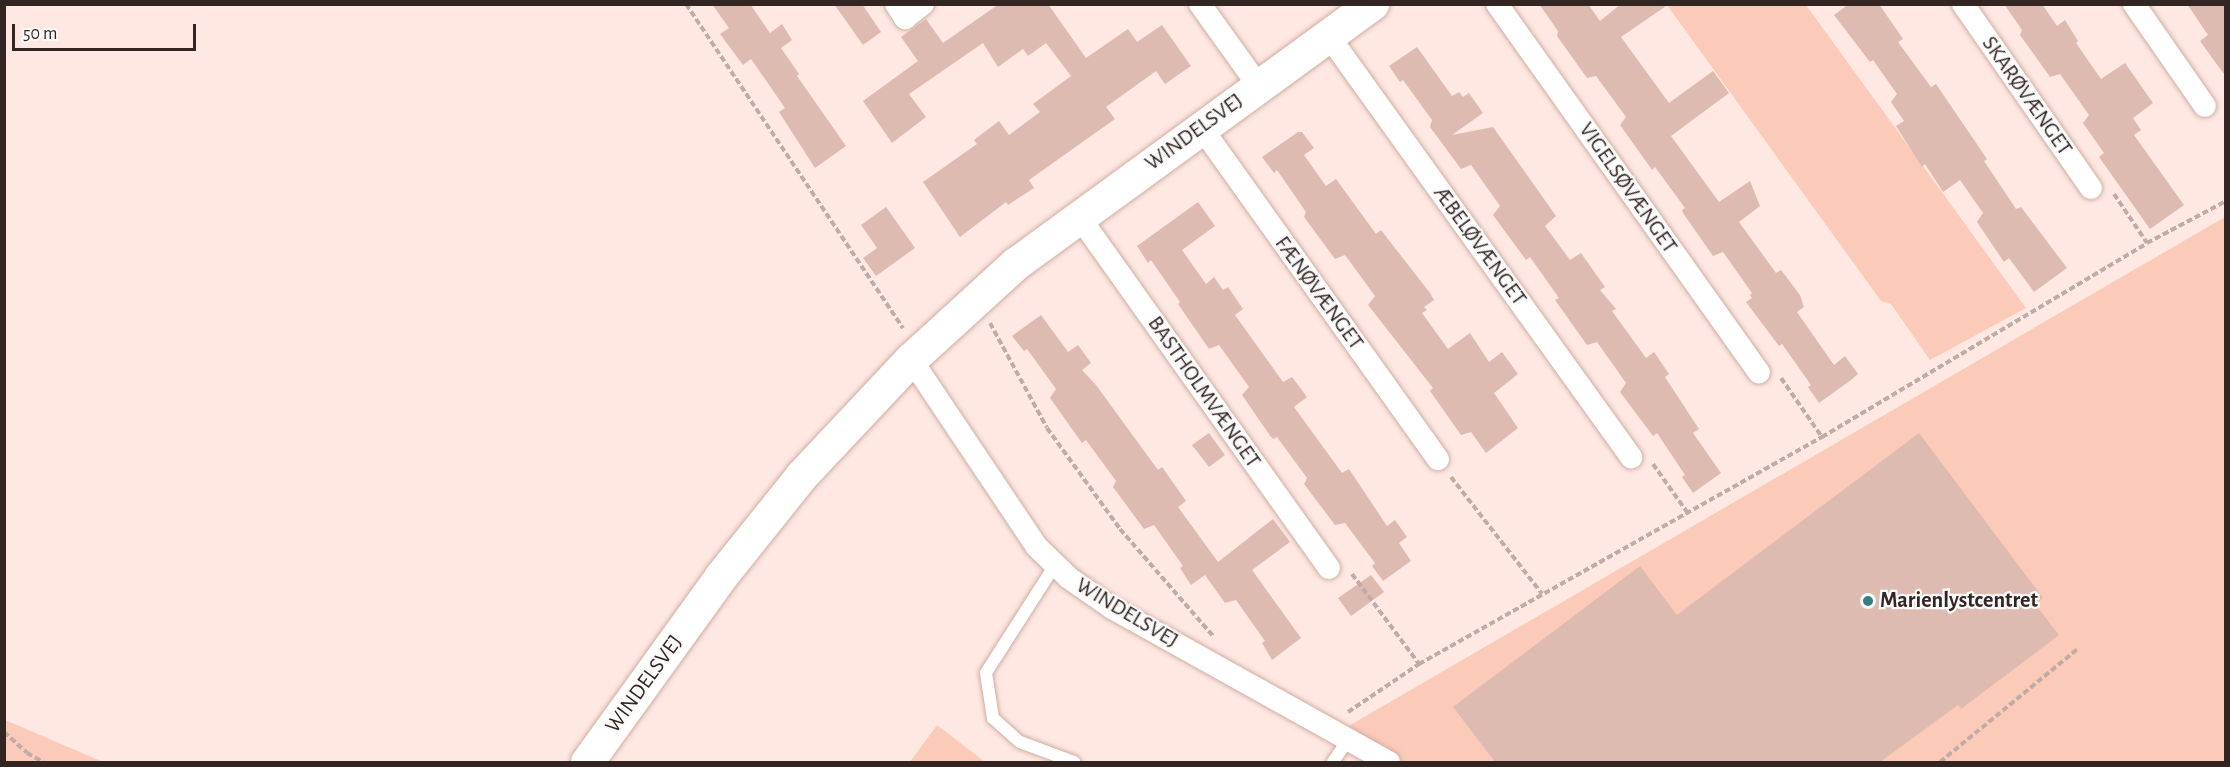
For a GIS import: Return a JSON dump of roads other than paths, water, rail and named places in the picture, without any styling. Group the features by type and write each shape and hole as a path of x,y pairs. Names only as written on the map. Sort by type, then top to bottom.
{"street":[{"path":"896,4 905,18 923,4"},
{"path":"1200,4 1258,85"},
{"name":"WINDELSVEJ","path":"587,762 721,576 801,476 915,356 1015,264 1078,215 1372,4"},
{"name":"VIGELSØVÆNGET","path":"1497,4 1759,372"},
{"name":"SKARØVÆNGET","path":"1963,4 2091,188"},
{"path":"2134,4 2205,106"},
{"name":"ÆBELØVÆNGET","path":"1328,35 1631,457"},
{"name":"FÆNØVÆNGET","path":"1201,127 1438,459"},
{"name":"BASTHOLMVÆNGET","path":"1078,215 1329,568"},
{"name":"WINDELSVEJ","path":"915,356 1036,546 1069,578 1112,608 1328,726 1389,762"}],"lane":[{"path":"1055,565 986,674 993,718 1020,742 1074,762"},
{"path":"1333,762 1349,738"}],"place":[{"name":"Marienlystcentret","path":"1868,601"}]}
